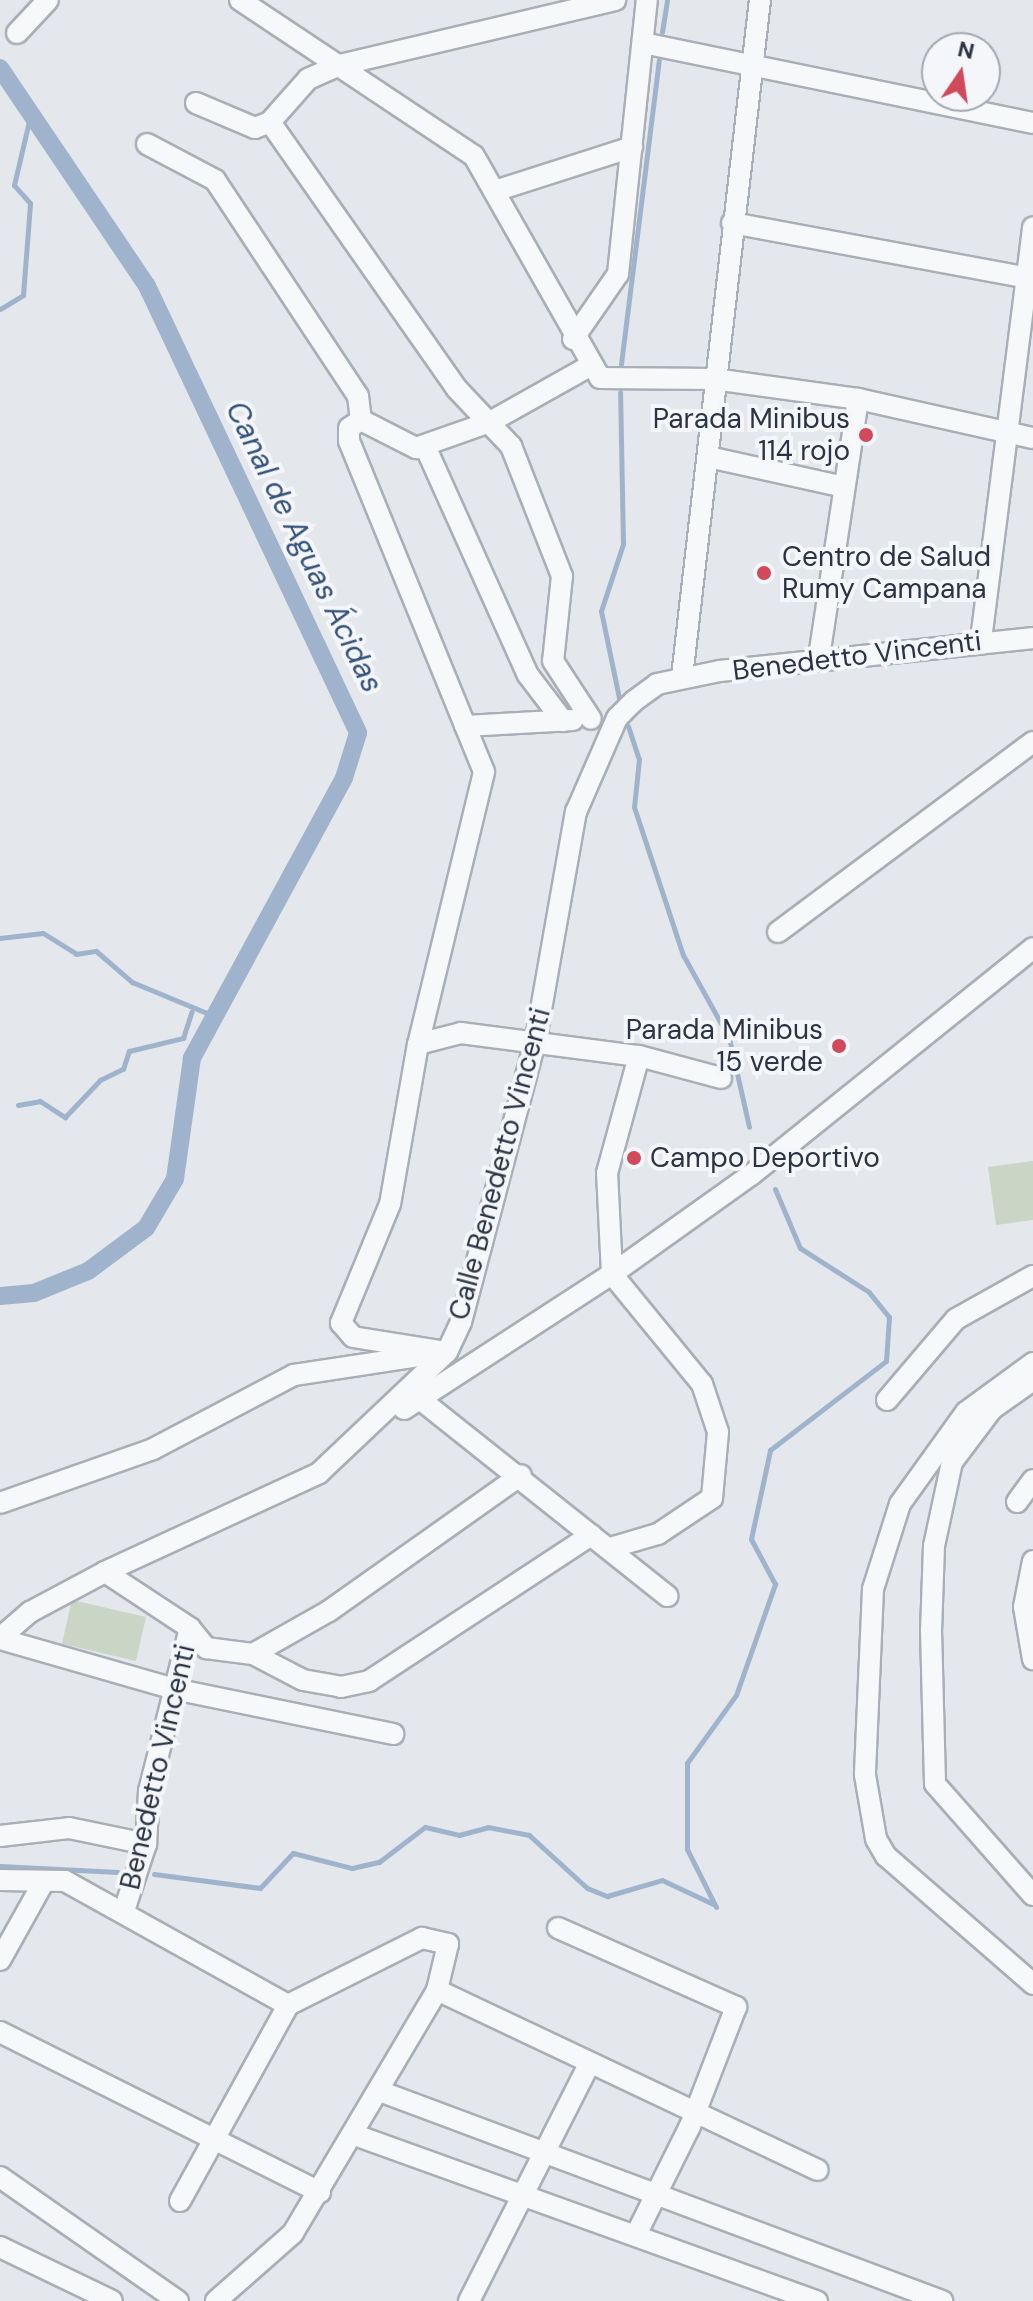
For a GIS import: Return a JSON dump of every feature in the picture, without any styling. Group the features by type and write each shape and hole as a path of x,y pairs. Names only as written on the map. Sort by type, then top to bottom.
{"street":[{"path":"17,33 48,0"},
{"path":"240,0 456,140 495,191 588,367 600,378 638,383 714,379 858,399 1033,438"},
{"path":"196,103 242,125 270,122 308,79 340,65 615,0"},
{"path":"573,339 618,274 647,0"},
{"path":"682,677 760,0"},
{"path":"643,43 1033,123"},
{"path":"270,122 457,389 511,446 556,547 562,576 553,661 591,719"},
{"path":"147,144 215,180 358,396 361,420"},
{"path":"495,191 632,147"},
{"path":"732,223 1030,278"},
{"path":"981,640 1030,278 1033,227"},
{"path":"361,420 399,444 425,446 490,422 588,367"},
{"path":"819,657 858,399"},
{"path":"361,420 349,428 349,441 484,772 418,1044 390,1204 341,1323 353,1337 447,1352"},
{"path":"425,446 528,675 563,721"},
{"path":"708,457 844,487"},
{"name":"Benedetto Vincenti","path":"682,677 819,657 981,640 1033,638"},
{"name":"Calle Benedetto Vincenti","path":"0,1639 30,1612 105,1572 319,1473 398,1404 447,1352 461,1322 536,1038 576,812 617,718 657,684 682,677"},
{"path":"465,726 617,718"},
{"path":"778,932 1033,742"},
{"path":"398,1404 407,1411 612,1274 751,1175 1033,948"},
{"path":"418,1044 461,1033 536,1038 639,1056 721,1078"},
{"path":"610,1548 658,1534 712,1498 718,1432 702,1384 612,1274 607,1173 639,1056"},
{"path":"887,1400 956,1319 1033,1276"},
{"path":"0,1503 153,1449 294,1375 447,1352"},
{"path":"1033,1363 966,1412 900,1504 873,1589 865,1775 876,1839 886,1856 1033,1984"},
{"path":"1033,1380 992,1409 952,1462 934,1546 931,1630 935,1784 1033,1895"},
{"path":"421,1400 521,1475 667,1596"},
{"path":"253,1654 329,1611 521,1475"},
{"path":"1017,1502 1033,1480"},
{"path":"190,1628 206,1648 253,1654 303,1680 341,1687 369,1681 591,1535"},
{"path":"1033,1561 1024,1607 1033,1659"},
{"name":"Benedetto Vincenti","path":"105,1572 190,1628 149,1791 146,1844 124,1911"},
{"path":"0,1639 174,1689 393,1734"},
{"path":"0,1836 69,1828 146,1844"},
{"path":"0,1880 65,1881 124,1911 288,2005"},
{"path":"0,1960 43,1883"},
{"path":"558,1928 736,2007 692,2114 636,2235"},
{"path":"180,2201 288,2005 422,1938 448,1944 437,1990 382,2092 320,2192 293,2233 216,2301"},
{"path":"437,1990 692,2114 818,2170"},
{"path":"0,2032 320,2192"},
{"path":"469,2301 589,2064"},
{"path":"382,2092 936,2299"},
{"path":"355,2135 817,2301"},
{"path":"0,2177 178,2301"},
{"path":"0,2247 112,2301"}],"green space":[{"path":"1033,1161 1033,1220 996,1225 988,1167"},
{"path":"72,1600 146,1617 136,1661 62,1644"}],"waterway":[{"path":"662,32 667,0"},
{"path":"621,364 659,60"},
{"name":"Canal de Aguas Ácidas","path":"0,68 147,286 358,733 344,778 192,1058 175,1179 146,1228 88,1271 34,1293 0,1296"},
{"path":"0,309 23,295 30,203 14,185 30,117"},
{"path":"619,698 601,611 623,544 620,392"},
{"path":"628,726 639,759 634,807 683,955 729,1038 749,1127"},
{"path":"0,938 43,933 76,954 96,951 132,982 214,1016"},
{"path":"18,1105 40,1101 65,1117 100,1080 123,1069 129,1051 183,1038 192,1011"},
{"path":"716,1907 687,1849 687,1763 736,1695 775,1584 751,1539 770,1450 886,1361 889,1317 869,1292 800,1248 775,1189"},
{"path":"154,1874 260,1888 293,1853 352,1868 379,1862 425,1827 459,1835 488,1827 529,1835 587,1888 607,1896 662,1880 713,1904"},
{"path":"0,1866 118,1872"}],"place":[{"name":"Parada Minibus 114 rojo","path":"866,435"},
{"name":"Centro de Salud Rumy Campana","path":"764,573"},
{"name":"Parada Minibus 15 verde","path":"839,1046"},
{"name":"Campo Deportivo","path":"634,1158"}]}
